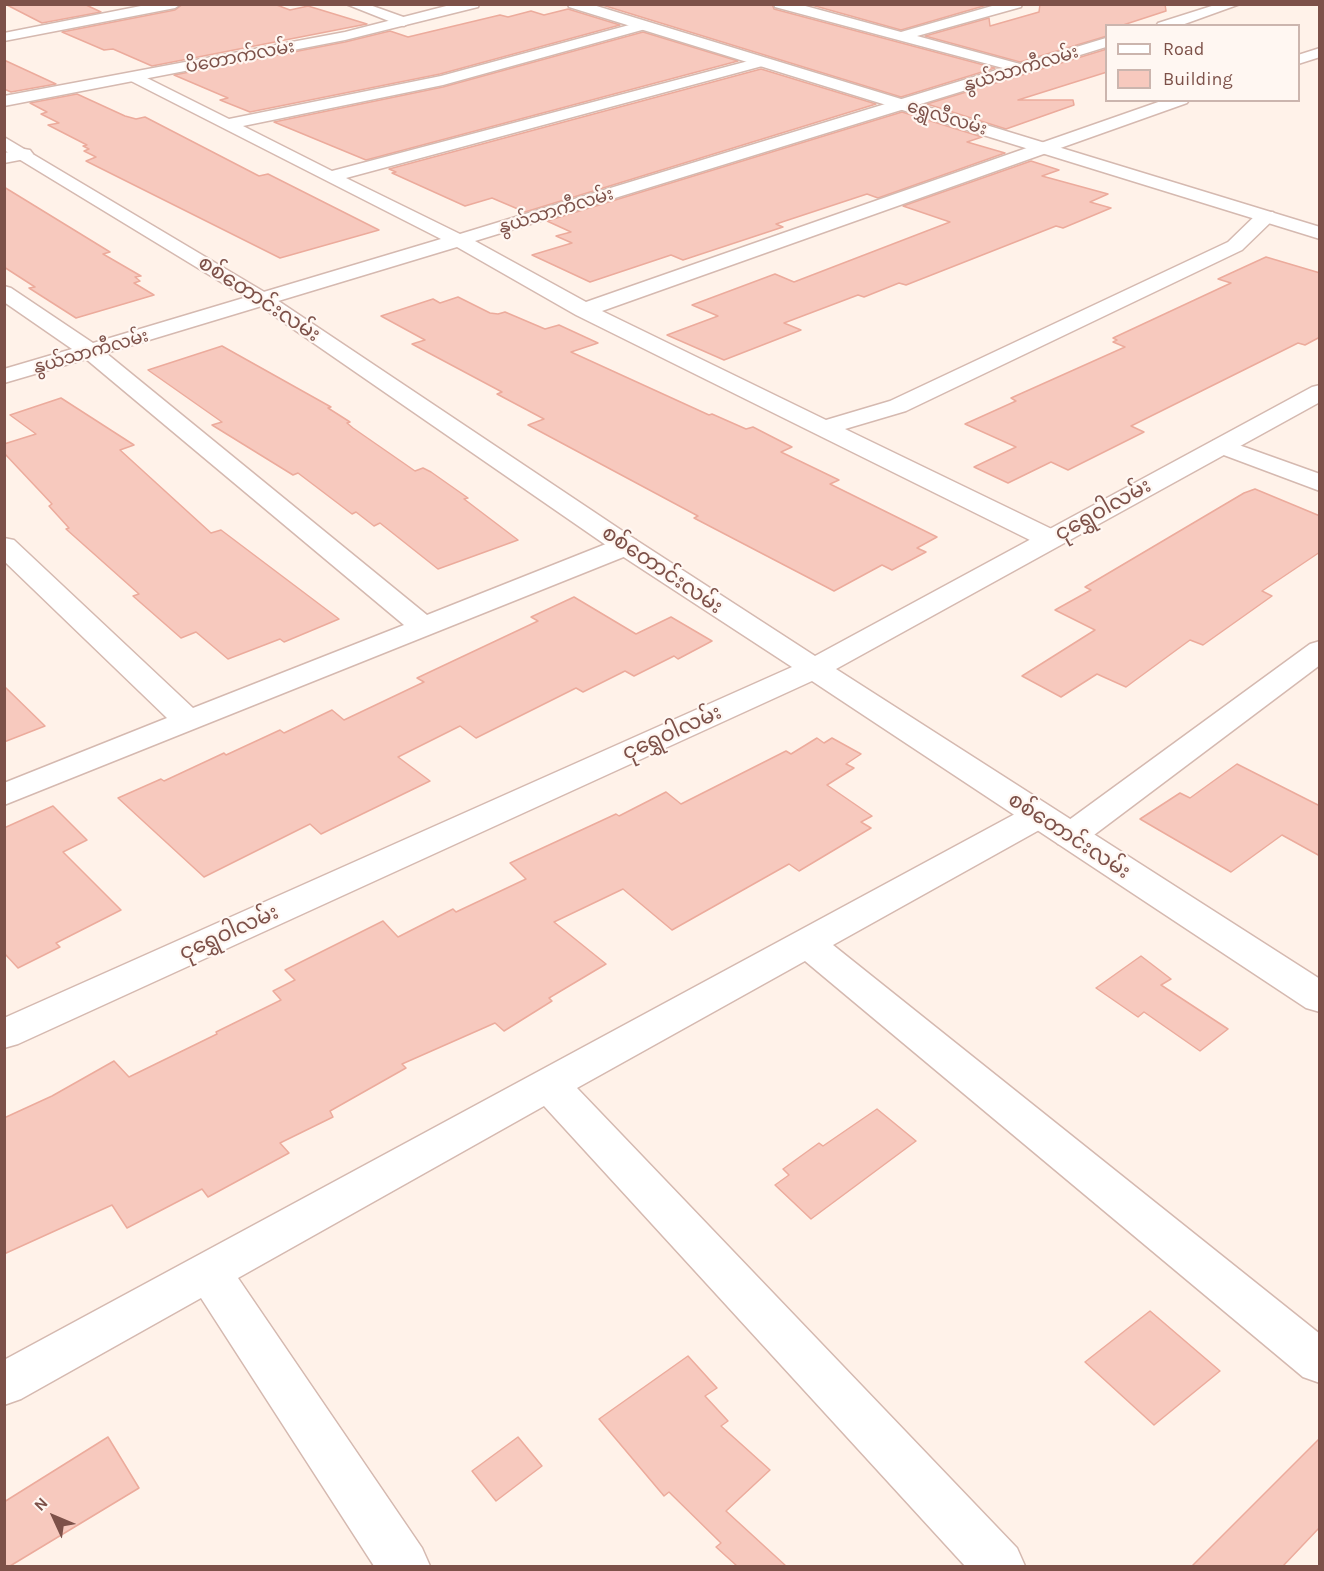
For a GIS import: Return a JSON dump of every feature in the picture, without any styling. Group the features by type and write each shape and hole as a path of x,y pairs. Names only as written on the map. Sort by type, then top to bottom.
{"street":[{"path":"4,38 175,4"},
{"path":"352,4 404,22"},
{"name":"ပိတောက်လမ်း","path":"4,101 345,36 473,4"},
{"name":"ရွှေလီလမ်း","path":"574,4 1320,233"},
{"path":"780,4 1019,68"},
{"path":"901,37 1016,4"},
{"path":"1169,24 1234,4"},
{"path":"227,124 443,80 644,25"},
{"name":"နွယ်သာကီလမ်း","path":"4,376 460,241 1105,43"},
{"path":"1300,60 1320,52"},
{"path":"330,177 761,62"},
{"path":"135,77 460,241 584,310 1050,539"},
{"path":"584,310 1175,102"},
{"name":"စစ်တောင်းလမ်း","path":"11,151 264,300 626,546 1320,998"},
{"path":"823,428 897,406 1105,308 1234,246 1266,216"},
{"path":"4,292 91,352 424,627"},
{"name":"ငုရွှေဝါလမ်း","path":"4,1034 813,669 1320,392"},
{"path":"1222,446 1320,483"},
{"path":"4,546 188,721"},
{"path":"4,795 626,546"},
{"path":"4,1384 807,943 1054,826 1320,650"},
{"path":"807,943 1320,1362"},
{"path":"549,1085 999,1566"},
{"path":"209,1272 404,1566"}],"building":[{"path":"5,4 84,4 101,12 42,23"},
{"path":"183,4 274,4 290,10 308,6 367,24 152,66 113,49 104,50 62,32 175,10"},
{"path":"599,4 772,4 774,9 995,68 901,97"},
{"path":"808,4 987,4 987,5 901,30"},
{"path":"1040,4 1165,4 1166,11 1126,24 1105,24 1105,37 1020,62 925,36 989,18 990,26 1039,12"},
{"path":"568,9 620,25 440,74 250,112 220,100 228,98 174,75 390,31 408,37 500,15 508,17 531,11 544,15"},
{"path":"643,32 738,61 366,160 274,122 443,87"},
{"path":"1105,50 1105,73 1018,100 1073,100 1074,105 1006,129 927,104"},
{"path":"4,60 56,84 11,92 4,89"},
{"path":"761,69 876,104 525,212 492,198 465,206 392,173 396,172 389,169"},
{"path":"77,94 125,116 136,119 145,117 259,176 268,174 379,230 280,258 86,161 96,157 84,151 89,149 83,146 87,145 48,125 59,123 41,114 47,112 30,103"},
{"path":"902,112 982,137 967,142 1005,153 878,198 867,194 776,224 783,227 683,260 671,255 590,282 532,255 572,243 556,236 571,232 547,221"},
{"path":"1031,161 1059,170 1042,176 1108,194 1090,202 1111,208 1063,228 1056,226 906,285 899,283 864,297 858,295 784,323 801,330 724,360 667,335 718,316 692,305 775,274 794,282 950,222 903,206"},
{"path":"4,187 110,252 103,254 141,276 135,277 140,281 134,283 154,295 76,318 29,288 35,287 4,267"},
{"path":"1266,257 1320,273 1320,337 1305,345 1298,343 1131,426 1144,432 1068,470 1051,462 1008,483 974,467 1016,447 965,424 1016,401 1011,398 1125,347 1113,342 1117,340 1113,338 1231,283 1218,279"},
{"path":"458,297 490,313 505,312 545,329 559,325 598,343 571,352 709,415 712,414 746,429 753,427 792,447 781,452 839,480 830,484 937,537 917,548 926,552 892,570 882,565 834,591 694,518 698,516 528,425 544,419 497,394 502,392 412,344 425,340 381,316 433,299 440,303"},
{"path":"222,346 331,407 328,408 350,422 347,423 353,428 415,471 423,468 431,472 468,498 464,499 518,540 438,569 380,523 374,526 356,512 352,514 298,473 293,475 212,425 222,422 148,370"},
{"path":"61,398 134,445 120,450 211,533 221,530 339,619 284,642 280,639 228,659 196,632 181,638 133,596 139,594 66,529 69,528 49,506 52,504 4,453 4,444 36,434 10,415"},
{"path":"1255,489 1320,516 1320,552 1262,591 1272,596 1203,645 1190,640 1126,687 1097,674 1061,697 1022,676 1095,630 1055,610 1091,590 1085,587 1244,493"},
{"path":"574,597 636,634 671,617 712,641 678,659 674,656 634,676 625,671 583,692 576,688 476,738 460,726 398,757 430,781 321,834 310,824 204,877 118,798 161,779 164,781 224,753 226,755 280,730 284,733 332,710 344,720 424,682 417,678 538,621 531,617"},
{"path":"4,686 45,726 4,742"},
{"path":"817,738 824,743 832,738 861,754 846,764 854,768 827,785 872,816 861,822 871,828 799,871 789,864 672,930 623,889 554,922 606,964 549,998 552,1001 504,1031 495,1023 402,1064 406,1068 330,1111 333,1117 280,1143 289,1153 208,1197 202,1189 127,1228 112,1205 4,1254 4,1118 52,1096 114,1061 129,1077 217,1034 216,1032 281,1000 273,991 295,980 285,970 383,921 398,937 453,909 456,912 526,879 510,863 616,814 619,816 666,792 681,804 786,751 791,754"},
{"path":"1237,764 1320,806 1320,856 1282,835 1231,872 1140,819 1180,793 1190,798"},
{"path":"53,806 87,840 63,852 121,910 56,943 60,947 18,968 4,953 4,828"},
{"path":"1141,956 1171,979 1161,985 1228,1029 1200,1051 1144,1012 1138,1017 1096,988"},
{"path":"877,1109 916,1141 811,1219 775,1185 789,1175 783,1169 819,1143 823,1146"},
{"path":"1150,1311 1220,1371 1154,1425 1085,1362"},
{"path":"688,1356 717,1388 705,1396 728,1421 721,1426 770,1470 726,1511 786,1566 737,1566 716,1547 721,1543 669,1492 664,1496 599,1419"},
{"path":"108,1437 139,1488 10,1566 4,1566 4,1502"},
{"path":"518,1437 542,1466 496,1501 472,1471"},
{"path":"1320,1438 1320,1527 1283,1566 1192,1566"}]}
